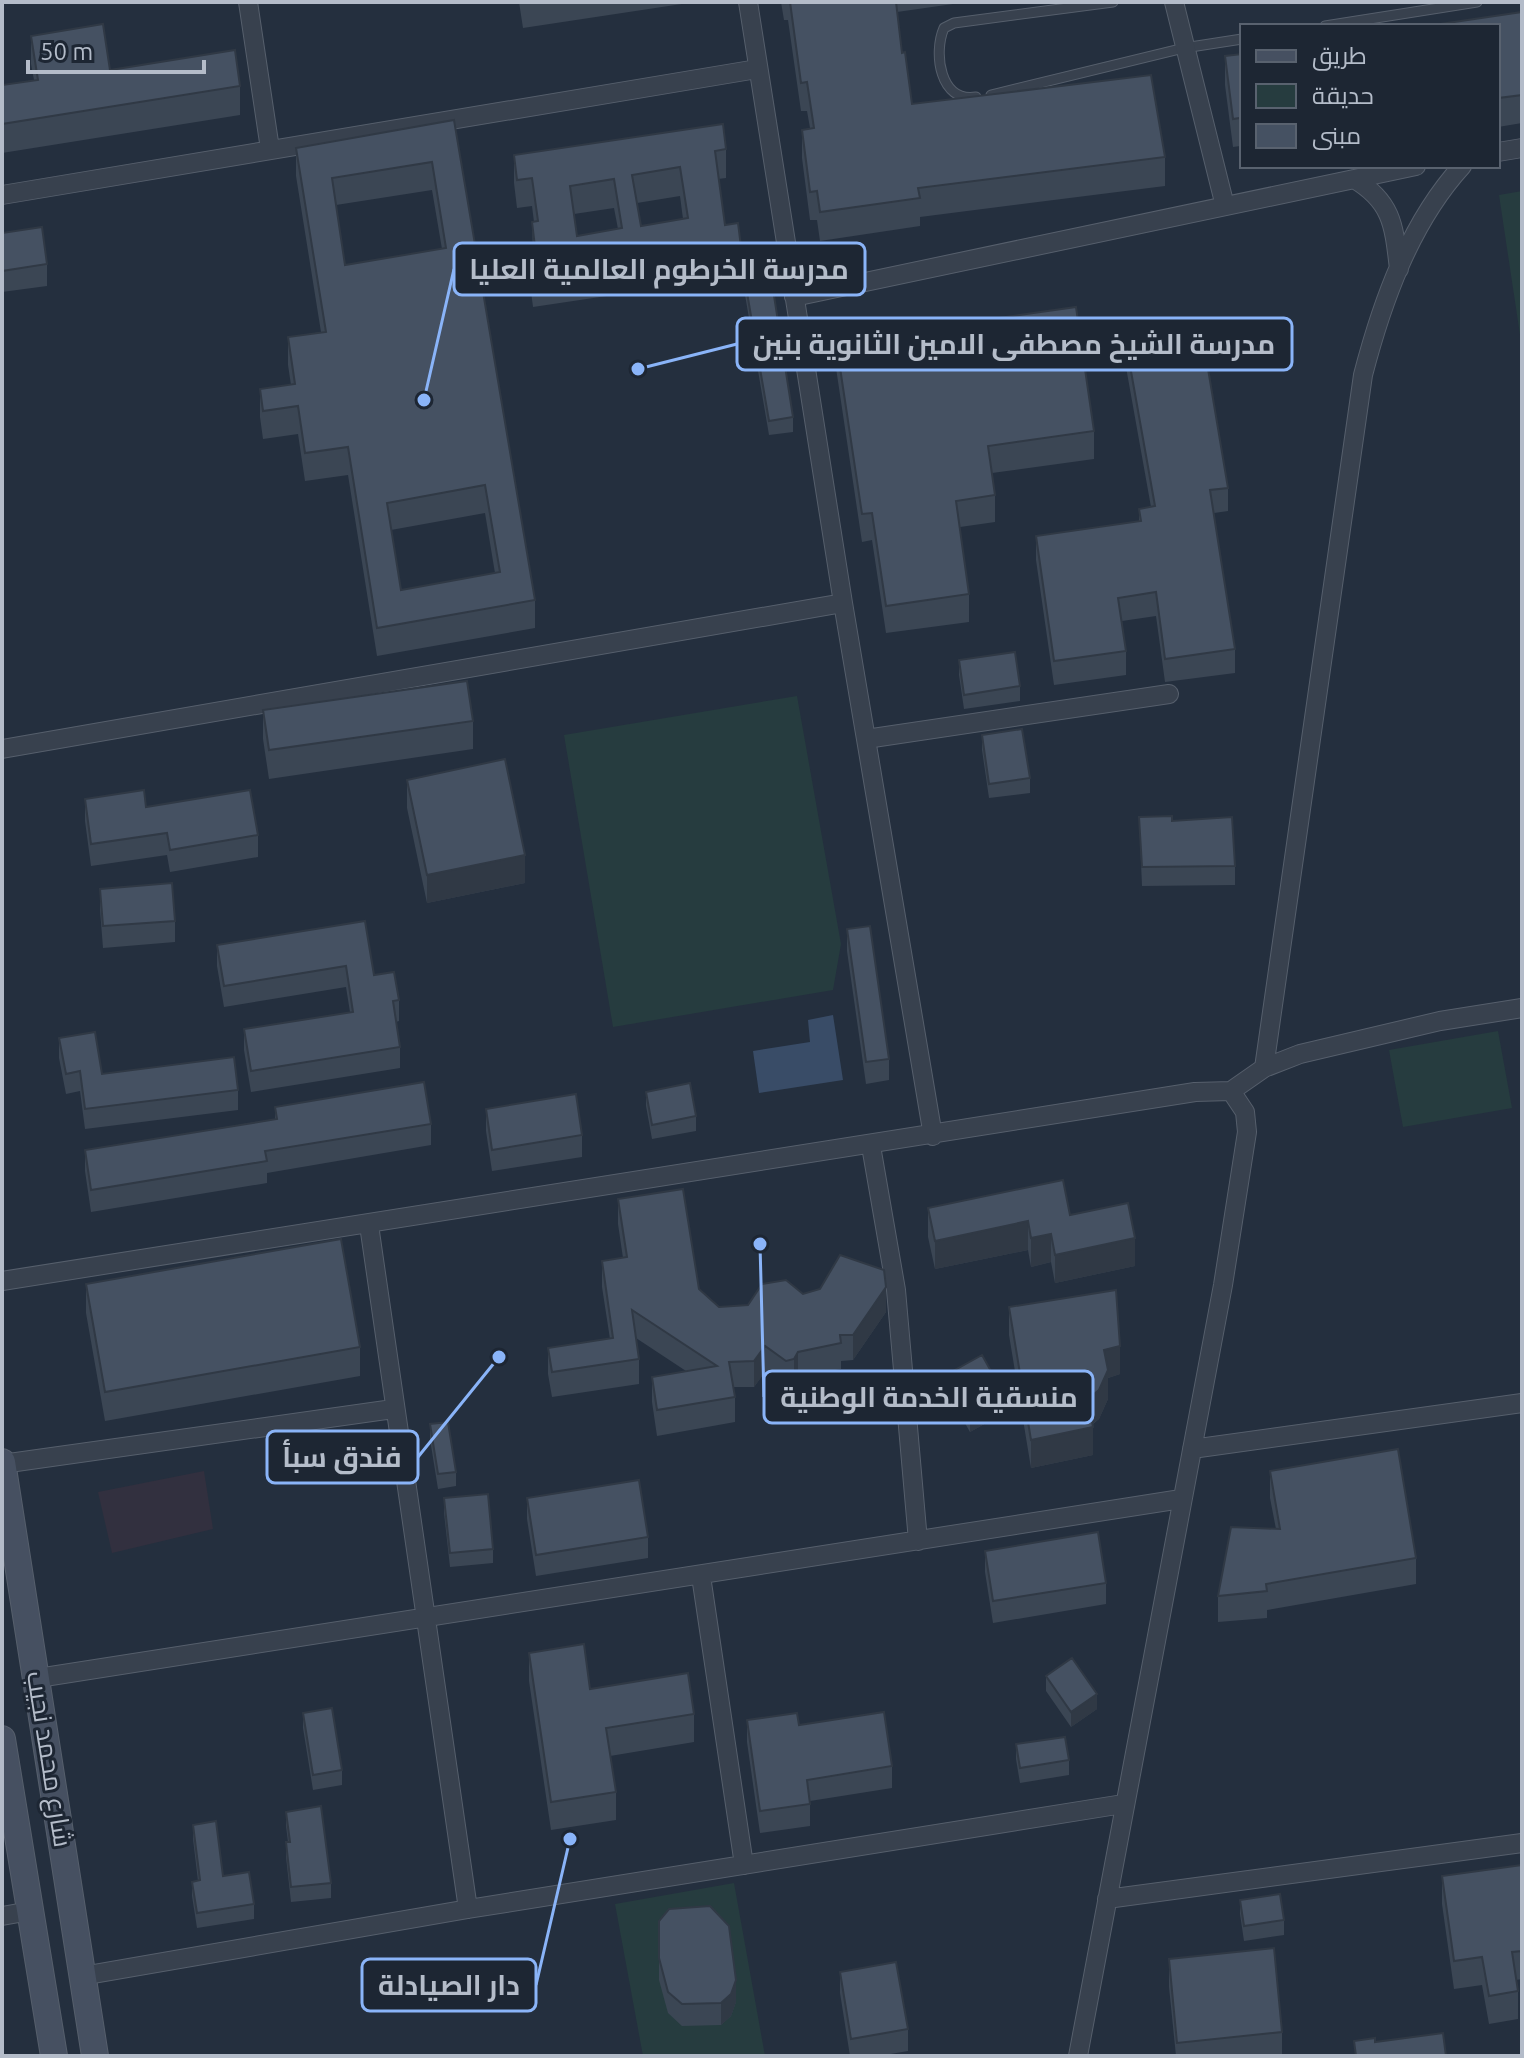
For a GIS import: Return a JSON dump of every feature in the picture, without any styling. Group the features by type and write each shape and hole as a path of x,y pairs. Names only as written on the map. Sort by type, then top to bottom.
{"main road":[{"name":"شارع محمد نجيب","path":"2,1463 95,2056"},
{"name":"شارع محمد نجيب","path":"2,1739 54,2056"}],"street":[{"path":"248,2 270,149"},
{"path":"748,2 843,603 933,1136"},
{"path":"1174,2 1225,206"},
{"path":"2,195 757,69"},
{"path":"1500,152 1522,148"},
{"path":"794,297 1406,168"},
{"path":"1264,1068 1363,375 1399,269 1444,185 1460,168"},
{"path":"1354,179 1375,191 1385,207 1393,225 1399,269"},
{"path":"2,749 843,603"},
{"path":"866,739 1169,694"},
{"path":"2,1281 871,1146 1195,1092 1231,1091 1264,1068 1363,1037 1522,1008"},
{"path":"1078,2056 1192,1449 1247,1132 1245,1112 1231,1091"},
{"path":"871,1146 896,1290 918,1541"},
{"path":"369,1225 393,1409 468,1909"},
{"path":"1192,1449 1522,1403"},
{"path":"2,1463 393,1409"},
{"path":"38,1678 424,1620 1181,1499"},
{"path":"701,1576 744,1865"},
{"path":"82,1976 468,1909 1123,1804"},
{"path":"1107,1899 1522,1843"},
{"path":"2,1916 30,1911"}],"lane":[{"path":"1113,2 954,23 944,28 939,38 938,51 944,80 951,91 970,99 1184,48 1240,39"},
{"path":"1338,24 1477,2"}],"shaded area":[{"path":"204,1471 213,1529 112,1553 98,1492"}],"green space":[{"path":"1522,191 1522,348 1499,195"},
{"path":"797,696 841,944 833,990 613,1027 564,735"},
{"path":"1498,1031 1512,1108 1403,1127 1389,1050"},
{"path":"734,1883 765,2056 643,2056 615,1904"}],"water":[{"path":"833,1015 843,1080 759,1093 753,1051 810,1042 808,1020"}],"building":[{"path":"790,2 896,2 912,104 1151,75 1165,157 918,188 920,198 820,212 817,191 810,192 802,130 814,128 807,82 801,83"},
{"path":"1522,12 1522,95 1500,98 1500,24 1441,24"},
{"path":"103,24 110,70 235,50 240,86 2,124 2,85 38,80 31,36"},
{"path":"1240,54 1240,118 1233,119 1225,56"},
{"path":"454,120 535,600 377,628 348,447 305,453 298,406 263,411 260,389 295,384 288,337 326,332 296,148","holes":["432,162 446,248 345,265 332,178","485,485 500,572 401,590 387,503"]},
{"path":"723,124 726,149 715,151 725,225 738,223 741,247 533,278 530,256 536,255 532,222 538,221 532,178 517,180 514,155","holes":["680,167 688,218 641,226 632,175","614,179 622,228 577,236 570,186"]},
{"path":"42,227 47,264 2,271 2,233"},
{"path":"770,270 793,417 769,421 744,275"},
{"path":"1076,307 1094,431 988,446 995,495 956,501 969,594 886,606 872,513 862,514 836,341"},
{"path":"1200,321 1228,488 1210,490 1235,649 1165,659 1156,592 1118,598 1126,651 1054,661 1036,536 1141,521 1139,509 1155,506 1124,332"},
{"path":"1015,652 1020,686 964,695 959,660"},
{"path":"467,681 473,721 269,750 263,710"},
{"path":"1022,729 1030,778 989,784 982,735"},
{"path":"505,759 525,855 427,875 407,780"},
{"path":"144,790 146,807 250,790 258,835 170,850 167,833 91,844 85,799"},
{"path":"1172,816 1172,821 1232,817 1235,866 1142,867 1139,817"},
{"path":"172,883 175,921 103,926 100,889"},
{"path":"365,921 374,975 394,972 399,1000 393,1001 400,1047 251,1071 244,1029 353,1012 346,966 224,986 217,945"},
{"path":"870,926 889,1059 866,1062 847,929"},
{"path":"95,1032 102,1074 234,1057 238,1090 85,1109 80,1071 66,1074 59,1038"},
{"path":"424,1082 431,1124 265,1151 267,1161 91,1190 85,1150 277,1119 275,1107"},
{"path":"690,1083 696,1116 652,1125 646,1092"},
{"path":"576,1094 582,1135 492,1150 486,1109"},
{"path":"1063,1180 1070,1215 1128,1203 1135,1238 1055,1255 1051,1234 1031,1238 1028,1221 935,1241 928,1208"},
{"path":"683,1189 699,1289 719,1307 748,1305 762,1284 786,1280 803,1294 820,1289 840,1255 884,1270 886,1287 853,1335 840,1335 841,1343 798,1352 794,1359 786,1361 765,1346 754,1361 729,1362 735,1397 657,1410 652,1377 717,1366 632,1310 639,1359 552,1372 548,1348 613,1338 602,1261 627,1257 618,1199"},
{"path":"341,1239 360,1347 105,1392 86,1284"},
{"path":"1116,1290 1120,1346 1104,1350 1108,1370 1099,1390 1088,1399 1093,1427 1031,1440 1009,1307"},
{"path":"982,1355 1006,1398 970,1418 946,1375"},
{"path":"448,1422 456,1472 438,1474 430,1424"},
{"path":"1398,1449 1416,1558 1266,1584 1267,1591 1218,1596 1231,1527 1280,1529 1270,1471"},
{"path":"639,1480 648,1537 536,1555 527,1498"},
{"path":"488,1494 493,1549 450,1553 444,1498"},
{"path":"1098,1532 1106,1583 993,1601 985,1551"},
{"path":"584,1644 590,1689 688,1673 694,1714 606,1728 616,1792 551,1802 529,1653"},
{"path":"1072,1658 1097,1694 1071,1712 1046,1676"},
{"path":"332,1708 342,1770 313,1775 303,1713"},
{"path":"884,1712 892,1766 807,1780 810,1804 760,1811 747,1720 797,1713 799,1725"},
{"path":"1065,1737 1069,1760 1020,1768 1016,1744"},
{"path":"321,1806 331,1883 291,1887 286,1812"},
{"path":"216,1821 223,1876 249,1872 254,1904 197,1913 192,1882 200,1880 193,1825"},
{"path":"1522,1865 1522,1951 1512,1952 1518,1991 1489,1996 1482,1957 1454,1961 1442,1876"},
{"path":"1280,1894 1284,1920 1244,1926 1240,1900"},
{"path":"710,1906 729,1926 736,1980 731,1994 721,2003 682,2004 668,1992 659,1958 659,1921 669,1909"},
{"path":"1274,1948 1282,2032 1177,2043 1169,1959"},
{"path":"896,1962 908,2029 851,2039 840,1972"},
{"path":"1443,2033 1446,2056 1356,2056 1354,2041 1375,2038 1375,2042"}],"place":[{"name":"مدرسة الشيخ مصطفى الامين الثانوية بنين","path":"638,369"},
{"name":"مدرسة الخرطوم العالمية العليا","path":"424,400"},
{"name":"منسقية الخدمة الوطنية","path":"760,1244"},
{"name":"فندق سبأ","path":"499,1357"},
{"name":"دار الصيادلة","path":"570,1839"}]}
